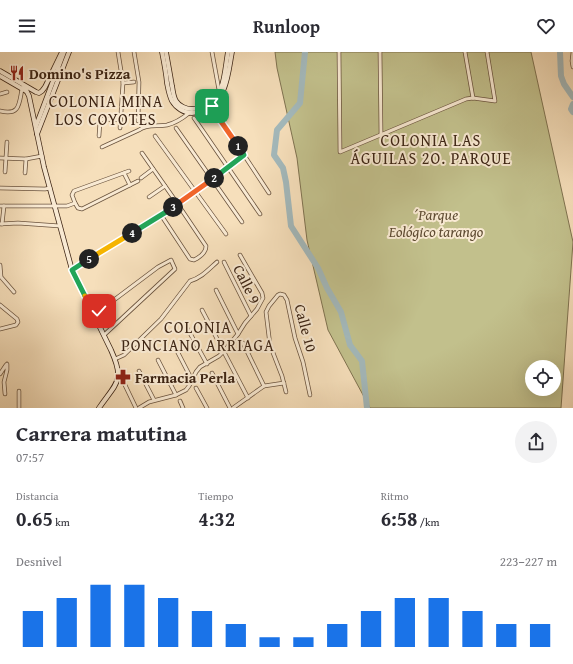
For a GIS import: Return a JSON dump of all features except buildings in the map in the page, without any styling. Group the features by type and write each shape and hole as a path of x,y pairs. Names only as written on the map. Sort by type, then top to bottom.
{"main road":[{"path":"0,76 24,88 39,93 42,92 63,52"},
{"path":"36,126 63,52"},
{"path":"37,134 69,52"},
{"path":"162,52 177,102 182,106 191,109 203,106 212,100 219,90 222,83 228,52"},
{"path":"166,52 170,97 180,109 190,113 200,112 211,107 218,99 224,90 232,52"},
{"path":"0,71 24,88 29,96 54,206 72,270 114,358 118,377 115,386 99,408"}],"street":[{"path":"118,52 123,83 120,128"},
{"path":"134,52 139,82 138,121"},
{"path":"212,52 219,90"},
{"path":"339,52 340,152 466,99 473,98 495,101 487,52"},
{"path":"380,52 381,135"},
{"path":"465,52 473,98"},
{"path":"573,52 573,67"},
{"path":"123,83 134,82"},
{"path":"0,111 12,112 16,110 24,88"},
{"path":"0,94 7,92"},
{"path":"211,107 269,193"},
{"path":"102,147 142,128 166,125 190,113"},
{"path":"194,118 260,214"},
{"path":"99,136 100,121 103,119 121,120"},
{"path":"176,128 211,180 242,222"},
{"path":"155,136 226,234"},
{"path":"5,172 7,142"},
{"path":"142,153 178,203 206,246 205,251 194,260 190,259 161,215"},
{"path":"72,270 161,215 244,155"},
{"path":"0,158 26,159 42,156"},
{"path":"25,173 26,159"},
{"path":"129,171 74,191 72,195 78,208 82,209 130,185 153,169"},
{"path":"124,173 130,185"},
{"path":"149,197 165,186"},
{"path":"0,188 50,188"},
{"path":"60,226 18,223 1,224 2,206 67,206 75,203"},
{"path":"118,377 124,383 138,408 154,400 176,395 186,390 200,367 207,364 223,352 238,334 244,323 257,309 263,298 262,293 240,255"},
{"path":"94,315 158,267 171,260 175,269 104,335"},
{"path":"114,358 124,354 161,320 190,281 195,280 204,274 217,262"},
{"name":"Calle 9","path":"224,262 251,316"},
{"path":"0,265 2,277 14,292"},
{"path":"216,290 238,334"},
{"name":"Calle 10","path":"266,312 278,295 284,295 287,300 310,395"},
{"path":"0,305 17,319 18,322 16,325 0,329"},
{"path":"202,310 248,398"},
{"name":"Calle 9","path":"266,312 270,345 286,392"},
{"path":"186,326 207,364"},
{"path":"243,343 264,386"},
{"path":"176,349 192,380"},
{"path":"158,360 176,395"},
{"path":"0,374 7,364 4,382 5,394"},
{"path":"139,371 154,400"},
{"path":"212,373 232,408 264,386 284,383"},
{"path":"196,388 207,408"},
{"path":"19,391 19,408"},
{"path":"180,401 183,408"}],"green space":[{"name":"´Parque Eológico tarango","path":"275,52 531,52 573,242 561,408 370,408 328,330 307,240 297,158 277,68"}],"waterway":[{"path":"305,52 300,103 277,130 274,155 283,168 291,226 318,268 327,288 341,312 350,345 362,361 367,408"},
{"path":"560,52 561,76 564,84 573,97"},
{"path":"573,104 571,109 573,112"}],"place":[{"name":"Domino's Pizza","path":"17,73"},
{"name":"Farmacia Perla","path":"123,377"}],"district":[{"name":"COLONIA MINA LOS COYOTES","path":"106,110"},
{"name":"COLONIA LAS ÁGUILAS 2O. PARQUE","path":"431,149"},
{"name":"COLONIA PONCIANO ARRIAGA","path":"198,336"}],"route":[{"path":"99,311 94,315 72,270 166,212 244,155 211,107 212,106"}]}
